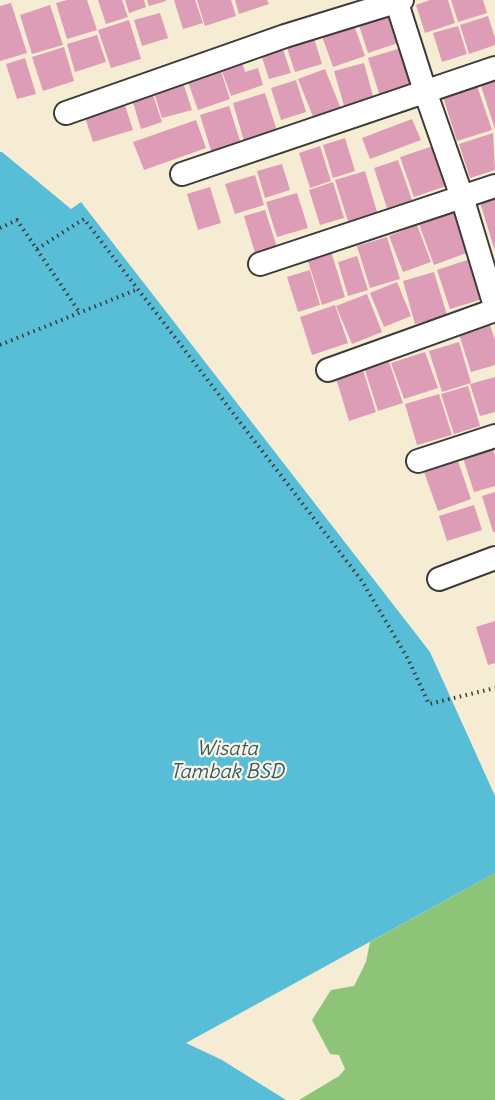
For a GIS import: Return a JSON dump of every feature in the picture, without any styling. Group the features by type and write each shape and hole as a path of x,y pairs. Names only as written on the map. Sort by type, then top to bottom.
{"street":[{"path":"66,113 285,36 399,1 425,91 462,197 495,308 328,370"},
{"path":"182,174 495,68"},
{"path":"260,264 495,186"},
{"path":"418,461 495,436"},
{"path":"440,579 495,558"}],"path":[{"path":"37,249 84,219 362,581 408,659 429,704 495,688"},
{"path":"0,228 16,220 80,313"},
{"path":"0,345 138,289"}],"green space":[{"path":"495,873 495,1100 299,1100 339,1076 345,1069 339,1055 330,1054 312,1020 331,990 354,986 366,962 370,942"}],"water":[{"name":"Wisata Tambak BSD","path":"0,152 71,209 81,202 430,652 495,796 495,873 186,1043 222,1060 286,1100 0,1100"}],"building":[{"path":"67,0 87,0 97,30 67,39 56,3"},
{"path":"98,0 122,0 128,17 106,24"},
{"path":"125,0 144,0 146,7 129,13"},
{"path":"147,0 166,0 166,1 149,6"},
{"path":"174,0 195,0 203,23 183,29"},
{"path":"197,0 231,0 236,16 205,26"},
{"path":"235,0 267,0 269,4 239,14"},
{"path":"430,0 448,0 455,23 425,33 416,5"},
{"path":"451,0 483,0 487,13 458,22"},
{"path":"11,3 27,53 0,61 0,6"},
{"path":"50,5 63,45 32,54 20,15"},
{"path":"388,5 401,42 368,53 356,16"},
{"path":"160,13 168,38 142,46 134,20"},
{"path":"350,14 365,56 333,67 318,25"},
{"path":"488,16 495,45 469,54 460,25"},
{"path":"129,20 141,59 111,68 98,30"},
{"path":"458,26 467,54 442,62 433,33"},
{"path":"311,28 322,64 295,72 283,36"},
{"path":"97,35 106,62 75,72 67,44"},
{"path":"280,41 291,73 269,79 259,48"},
{"path":"64,47 74,81 43,91 32,57"},
{"path":"401,48 415,89 381,100 368,58"},
{"path":"239,52 245,72 258,68 263,85 231,96 217,58"},
{"path":"25,58 36,94 17,99 6,64"},
{"path":"217,59 230,99 198,110 184,71"},
{"path":"364,63 374,100 345,109 334,71"},
{"path":"325,69 341,109 314,119 298,79"},
{"path":"179,70 192,110 162,118 150,80"},
{"path":"148,80 162,122 141,129 128,86"},
{"path":"296,80 306,112 281,120 271,88"},
{"path":"495,81 495,129 481,86"},
{"path":"477,86 492,130 457,141 443,97"},
{"path":"120,90 133,130 93,142 80,102"},
{"path":"265,93 277,131 244,141 233,103"},
{"path":"229,106 241,144 212,154 200,115"},
{"path":"412,119 421,140 370,159 362,138"},
{"path":"196,120 206,148 144,170 133,142"},
{"path":"493,133 495,170 470,178 459,144"},
{"path":"345,138 355,171 333,178 323,145"},
{"path":"320,146 331,181 310,188 299,153"},
{"path":"433,146 446,186 414,197 400,157"},
{"path":"398,160 412,200 387,208 374,168"},
{"path":"282,164 290,190 265,198 257,171"},
{"path":"365,171 377,212 348,221 335,180"},
{"path":"255,175 264,205 235,214 225,184"},
{"path":"333,182 344,218 320,225 309,190"},
{"path":"210,187 221,223 198,230 187,194"},
{"path":"297,193 308,228 277,237 266,202"},
{"path":"495,194 495,248 494,248 479,199"},
{"path":"265,210 277,247 255,253 244,216"},
{"path":"454,212 469,252 434,265 419,224"},
{"path":"417,225 431,262 403,272 389,236"},
{"path":"387,237 400,279 370,288 357,246"},
{"path":"331,251 345,297 322,305 307,258"},
{"path":"357,256 368,290 348,296 338,262"},
{"path":"473,258 486,298 450,309 437,270"},
{"path":"310,270 320,305 298,312 287,277"},
{"path":"434,272 447,315 415,324 403,281"},
{"path":"397,282 411,316 384,327 370,293"},
{"path":"367,294 382,332 352,344 336,306"},
{"path":"335,305 348,343 312,355 300,317"},
{"path":"489,322 495,340 495,365 471,372 458,331"},
{"path":"459,342 471,383 442,392 429,351"},
{"path":"425,352 438,388 404,399 391,363"},
{"path":"389,362 403,403 378,411 365,370"},
{"path":"363,370 376,412 349,421 336,378"},
{"path":"495,377 495,412 480,416 470,384"},
{"path":"468,386 480,426 454,434 441,394"},
{"path":"439,394 452,435 417,445 405,404"},
{"path":"493,449 495,486 474,492 463,458"},
{"path":"457,458 471,499 438,511 423,469"},
{"path":"495,492 495,532 493,532 482,496"},
{"path":"474,505 482,530 447,541 439,516"},
{"path":"495,621 495,663 488,665 476,627"}]}
